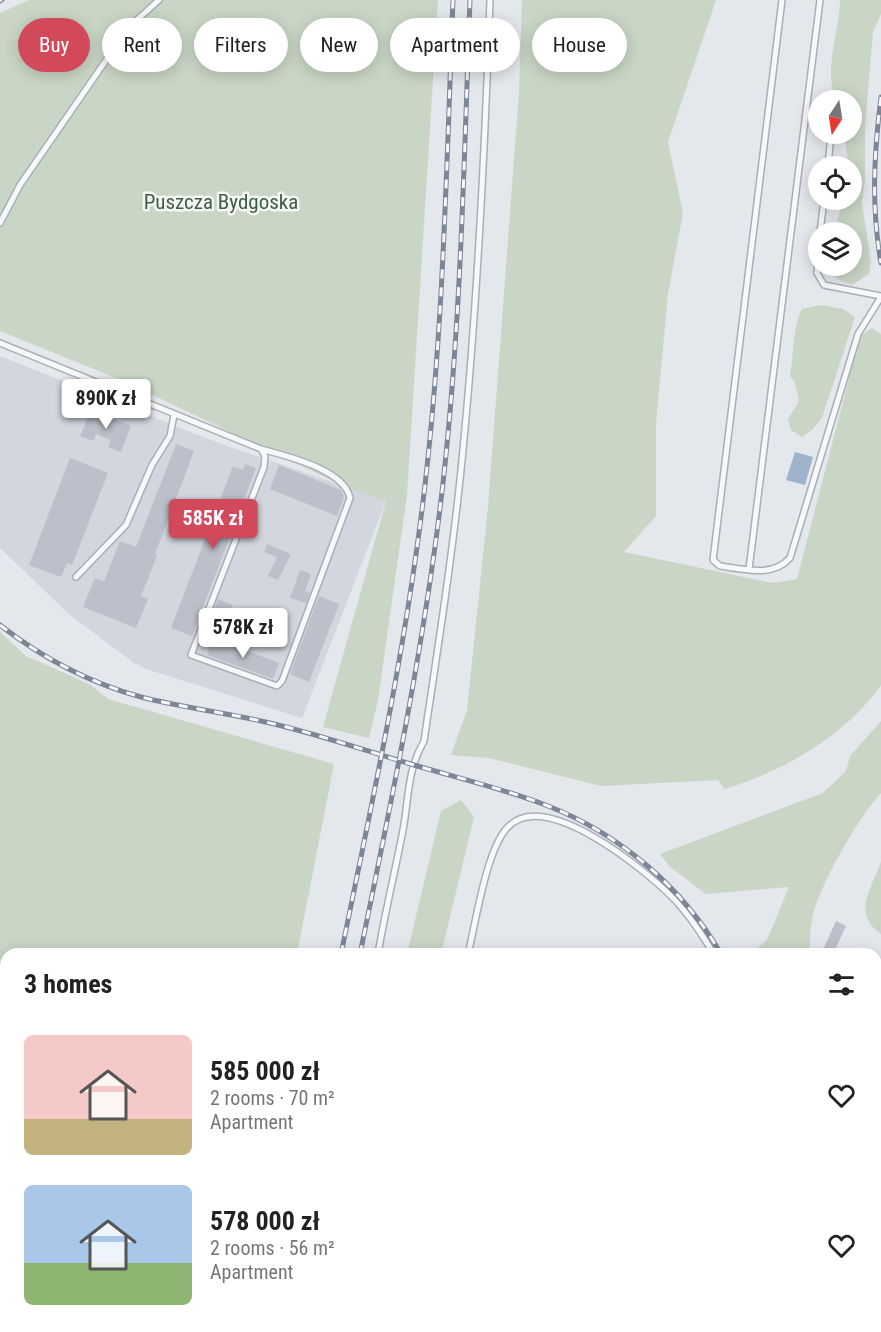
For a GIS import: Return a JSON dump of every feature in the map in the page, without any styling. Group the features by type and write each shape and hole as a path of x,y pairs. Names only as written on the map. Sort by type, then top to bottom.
{"lane":[{"path":"0,223 21,185 129,27 159,0"},
{"path":"379,948 403,827 407,787 413,759 424,741 447,593 464,440 475,299 490,0"},
{"path":"782,0 713,560 720,567 774,569 790,558 858,334 881,296 824,285 819,276"},
{"path":"749,569 820,0"},
{"path":"0,343 174,415 261,449 292,458 341,481 350,498 282,681 277,686 191,655 264,467 265,456 261,449"},
{"path":"76,577 126,525 152,465 170,436 174,415"},
{"path":"470,948 496,843 508,827 517,820 532,817 548,818 568,825 608,845 652,878 691,918 710,948"}],"shaded area":[{"path":"0,356 208,439 386,501 302,718 146,669 134,663 70,615 0,548"}],"green space":[{"name":"Puszcza Bydgoska","path":"29,0 438,0 437,18 390,18 390,72 433,72 407,495 378,700 369,738 323,727 386,501 350,489 121,380 0,331 0,13"},
{"path":"522,0 716,0 668,142 683,213 668,294 656,424 656,516 624,552 773,583 797,579 860,336 872,328 881,334 881,685 849,721 812,749 769,772 725,789 718,780 601,786 489,758 451,755 467,710 488,507 520,61"},
{"path":"840,0 881,0 881,14 873,32 865,127 865,180 862,202 862,156 847,156 846,144 862,144 862,90 833,90 831,77"},
{"path":"862,202 871,262 869,274 852,285 835,276 862,276 862,222 837,222 840,210 862,210"},
{"path":"821,305 843,309 855,317 822,418 802,437 791,430 788,419 799,401 795,383 790,376 795,333 802,309"},
{"path":"0,632 26,656 89,684 108,699 334,764 298,948 0,948"},
{"path":"881,721 881,793 862,817 823,887 812,921 810,948 757,948 767,940 789,887 706,894 670,867 660,854 823,793 846,771 850,756"},
{"path":"461,800 474,817 442,948 408,948 441,811"},
{"path":"881,862 881,934 867,918 866,901"}],"water":[{"path":"795,452 813,457 805,485 786,480"}],"building":[{"path":"91,410 131,426 121,452 108,447 111,440 96,434 93,441 80,436"},
{"path":"176,444 194,451 141,596 148,599 136,628 83,607 95,578 104,581 120,541 136,547"},
{"path":"70,458 108,473 72,565 67,563 61,577 29,565"},
{"path":"245,464 256,468 192,636 171,628 233,466 243,470"},
{"path":"279,465 341,490 344,497 337,516 270,489"},
{"path":"267,544 291,554 278,580 268,576 277,557 264,552"},
{"path":"300,570 311,574 305,591 310,593 306,603 290,598"},
{"path":"319,596 339,604 309,682 290,674"},
{"path":"218,599 233,605 224,630 208,624"},
{"path":"213,638 279,663 273,679 207,655"},
{"path":"836,921 846,926 836,948 824,948"}],"railway":[{"path":"342,948 402,644 426,473 442,270 453,0"},
{"path":"361,948 417,661 443,483 458,302 470,0"},
{"path":"881,97 875,180 876,221 881,263"},
{"path":"0,625 32,648 67,668 122,691 156,701 299,730 515,794 575,818 624,848 669,886 706,930 717,948"}]}
